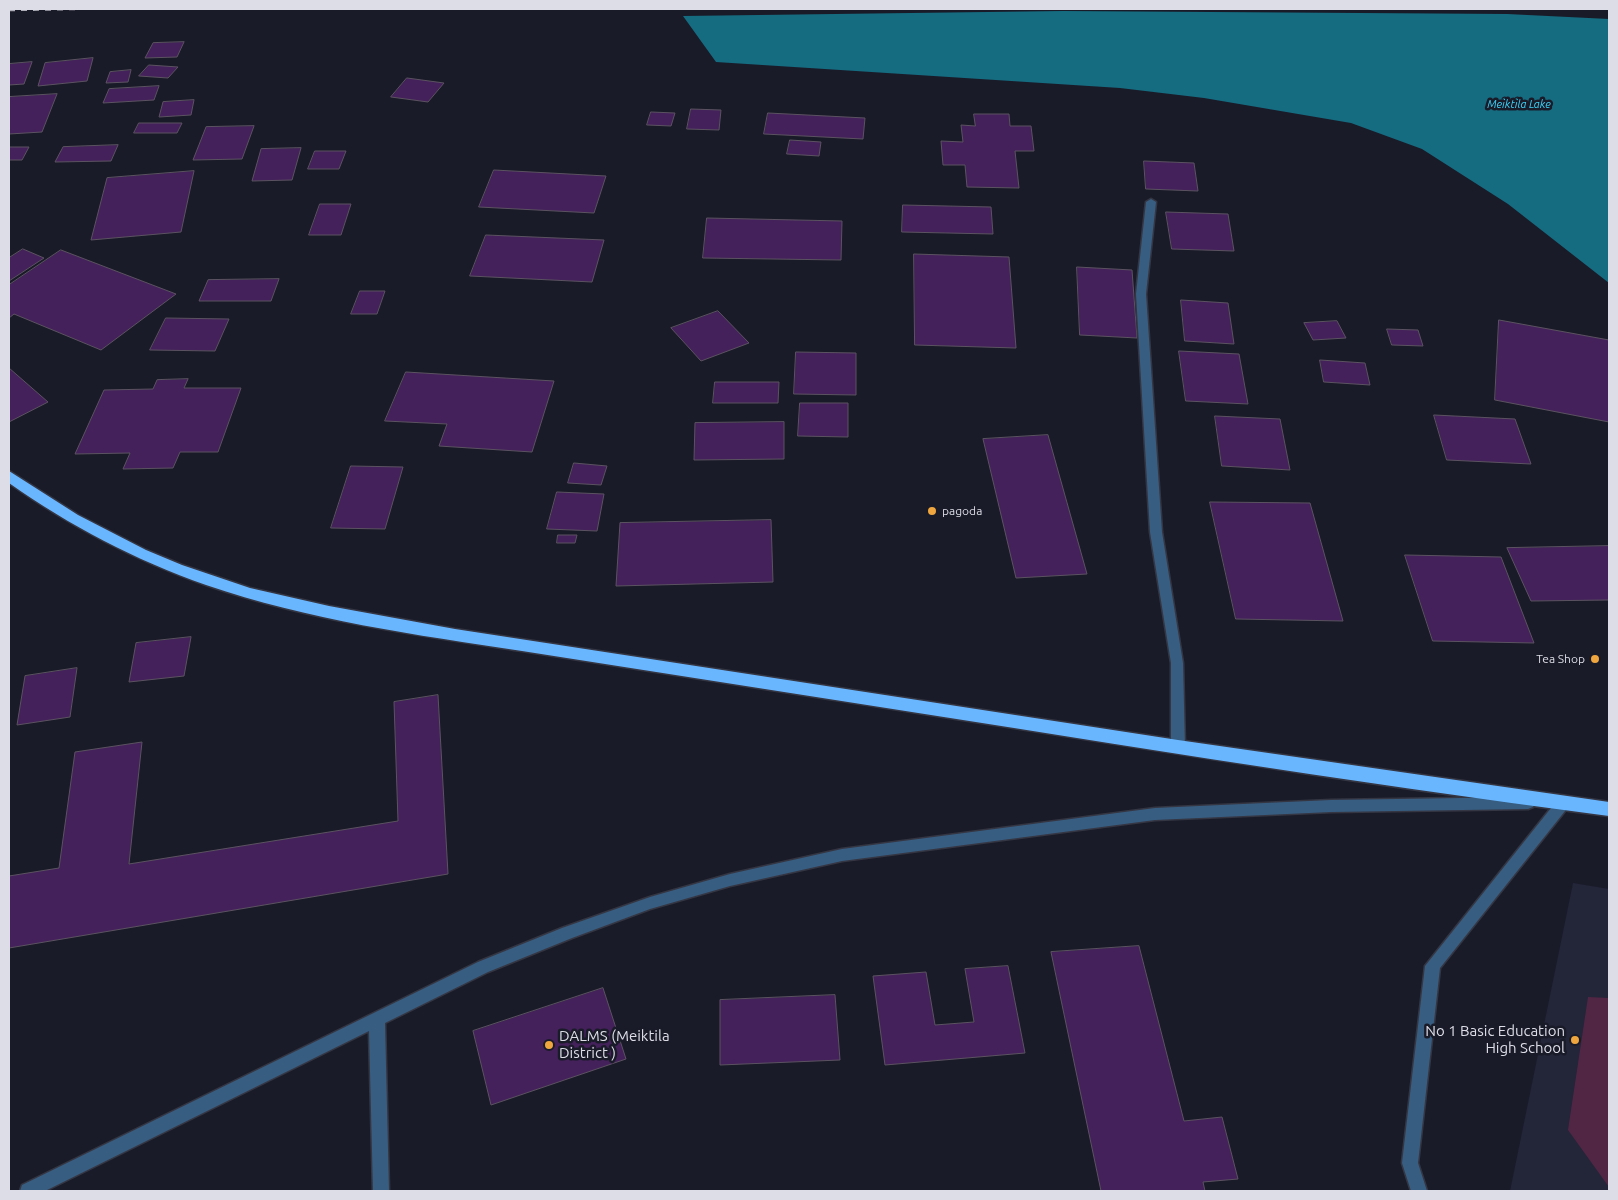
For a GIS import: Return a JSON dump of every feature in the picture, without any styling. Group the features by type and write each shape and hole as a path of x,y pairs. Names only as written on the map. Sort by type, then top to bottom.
{"highway":[{"path":"9,476 96,532 158,562 222,585 285,603 455,635 1178,746 1609,809"}],"street":[{"path":"1151,202 1141,294 1156,532 1176,664 1178,746"},
{"path":"28,1191 483,967 567,933 650,904 730,880 842,855 1021,830 1155,814 1332,806 1564,802"},
{"path":"1420,1191 1410,1163 1433,966 1564,802"},
{"path":"377,1019 380,1191"}],"shaded area":[{"name":"No 1 Basic Education High School","path":"1573,883 1609,889 1609,1191 1510,1191"},
{"path":"1588,997 1609,998 1609,1187 1568,1130"}],"water":[{"name":"Meiktila Lake","path":"1063,11 1507,14 1609,19 1609,283 1508,204 1422,149 1351,123 1204,98 1120,88 716,62 683,16"}],"building":[{"path":"184,42 177,57 145,58 153,43"},
{"path":"93,58 87,81 38,86 45,63"},
{"path":"32,62 24,84 9,85 9,64"},
{"path":"149,65 178,67 168,78 139,76"},
{"path":"131,70 128,82 106,83 110,72"},
{"path":"407,78 444,83 428,102 391,97"},
{"path":"159,86 154,100 103,103 109,89"},
{"path":"57,94 42,132 9,134 9,97"},
{"path":"194,100 191,115 159,117 163,102"},
{"path":"691,109 721,110 719,130 687,129"},
{"path":"651,112 675,113 671,126 647,125"},
{"path":"768,113 865,118 863,139 764,134"},
{"path":"974,114 1009,114 1010,126 1031,126 1034,151 1015,151 1019,188 967,187 965,165 943,165 941,141 963,142 961,125 975,126"},
{"path":"139,123 182,123 177,133 134,133"},
{"path":"254,126 242,159 193,160 206,127"},
{"path":"790,140 821,142 819,156 787,154"},
{"path":"118,145 111,161 55,162 63,147"},
{"path":"9,147 29,147 22,160 9,160"},
{"path":"301,148 292,180 252,181 261,149"},
{"path":"315,151 346,151 339,169 308,169"},
{"path":"1144,161 1194,163 1198,191 1146,189"},
{"path":"494,170 606,176 594,213 479,207"},
{"path":"194,171 181,232 91,240 107,178"},
{"path":"320,204 351,204 341,235 309,235"},
{"path":"903,205 991,207 993,234 902,232"},
{"path":"1166,212 1228,214 1234,251 1172,249"},
{"path":"707,218 842,221 841,260 703,258"},
{"path":"486,235 604,240 592,282 470,276"},
{"path":"23,249 44,258 9,281 9,258"},
{"path":"61,250 176,294 101,350 14,314 9,318 9,285"},
{"path":"914,254 1009,257 1016,348 915,345"},
{"path":"1077,267 1132,270 1137,338 1080,335"},
{"path":"279,279 271,301 199,301 208,280"},
{"path":"360,291 385,291 377,314 351,314"},
{"path":"1181,300 1228,303 1234,344 1185,341"},
{"path":"718,311 749,343 701,361 671,328"},
{"path":"166,318 229,319 215,351 150,350"},
{"path":"1499,320 1609,340 1609,422 1495,400"},
{"path":"1337,321 1346,338 1313,340 1304,323"},
{"path":"1387,329 1418,330 1423,346 1392,345"},
{"path":"1179,351 1239,354 1248,404 1186,401"},
{"path":"796,352 856,353 856,395 794,394"},
{"path":"1320,360 1365,363 1370,385 1324,382"},
{"path":"9,368 48,402 9,422"},
{"path":"406,372 554,381 532,452 439,446 447,424 385,421"},
{"path":"188,379 184,388 241,388 218,452 180,452 173,468 123,469 130,453 75,454 104,390 153,389 157,380"},
{"path":"715,382 779,382 778,403 713,403"},
{"path":"800,403 848,403 848,437 798,436"},
{"path":"1434,415 1515,419 1531,464 1447,460"},
{"path":"1215,416 1280,419 1290,470 1222,466"},
{"path":"784,422 784,459 694,460 695,423"},
{"path":"1048,435 1087,574 1016,578 983,439"},
{"path":"574,463 607,466 601,485 568,483"},
{"path":"351,466 403,467 385,529 331,528"},
{"path":"557,492 604,494 597,531 547,529"},
{"path":"1210,502 1310,503 1343,621 1236,619"},
{"path":"771,520 773,582 616,586 620,523"},
{"path":"558,535 577,535 575,543 557,543"},
{"path":"1609,546 1609,600 1531,601 1507,548"},
{"path":"1405,555 1501,557 1534,643 1433,641"},
{"path":"191,637 184,676 129,682 136,643"},
{"path":"77,668 70,717 17,725 25,676"},
{"path":"438,695 448,874 9,948 9,876 59,868 75,752 142,742 129,864 398,821 394,702"},
{"path":"1139,946 1184,1121 1222,1117 1238,1179 1203,1182 1205,1191 1101,1191 1051,952"},
{"path":"1008,966 1025,1053 885,1065 873,976 926,972 935,1025 974,1022 965,969"},
{"name":"DALMS (Meiktila District )","path":"603,988 626,1059 491,1105 473,1031"},
{"path":"835,995 840,1060 720,1065 720,1000"}],"railway":[{"path":"9,10 77,9"}],"place":[{"name":"pagoda","path":"932,511"},
{"name":"Tea Shop","path":"1595,659"},
{"name":"No 1 Basic Education High School","path":"1575,1040"},
{"name":"DALMS (Meiktila District )","path":"549,1045"}]}
